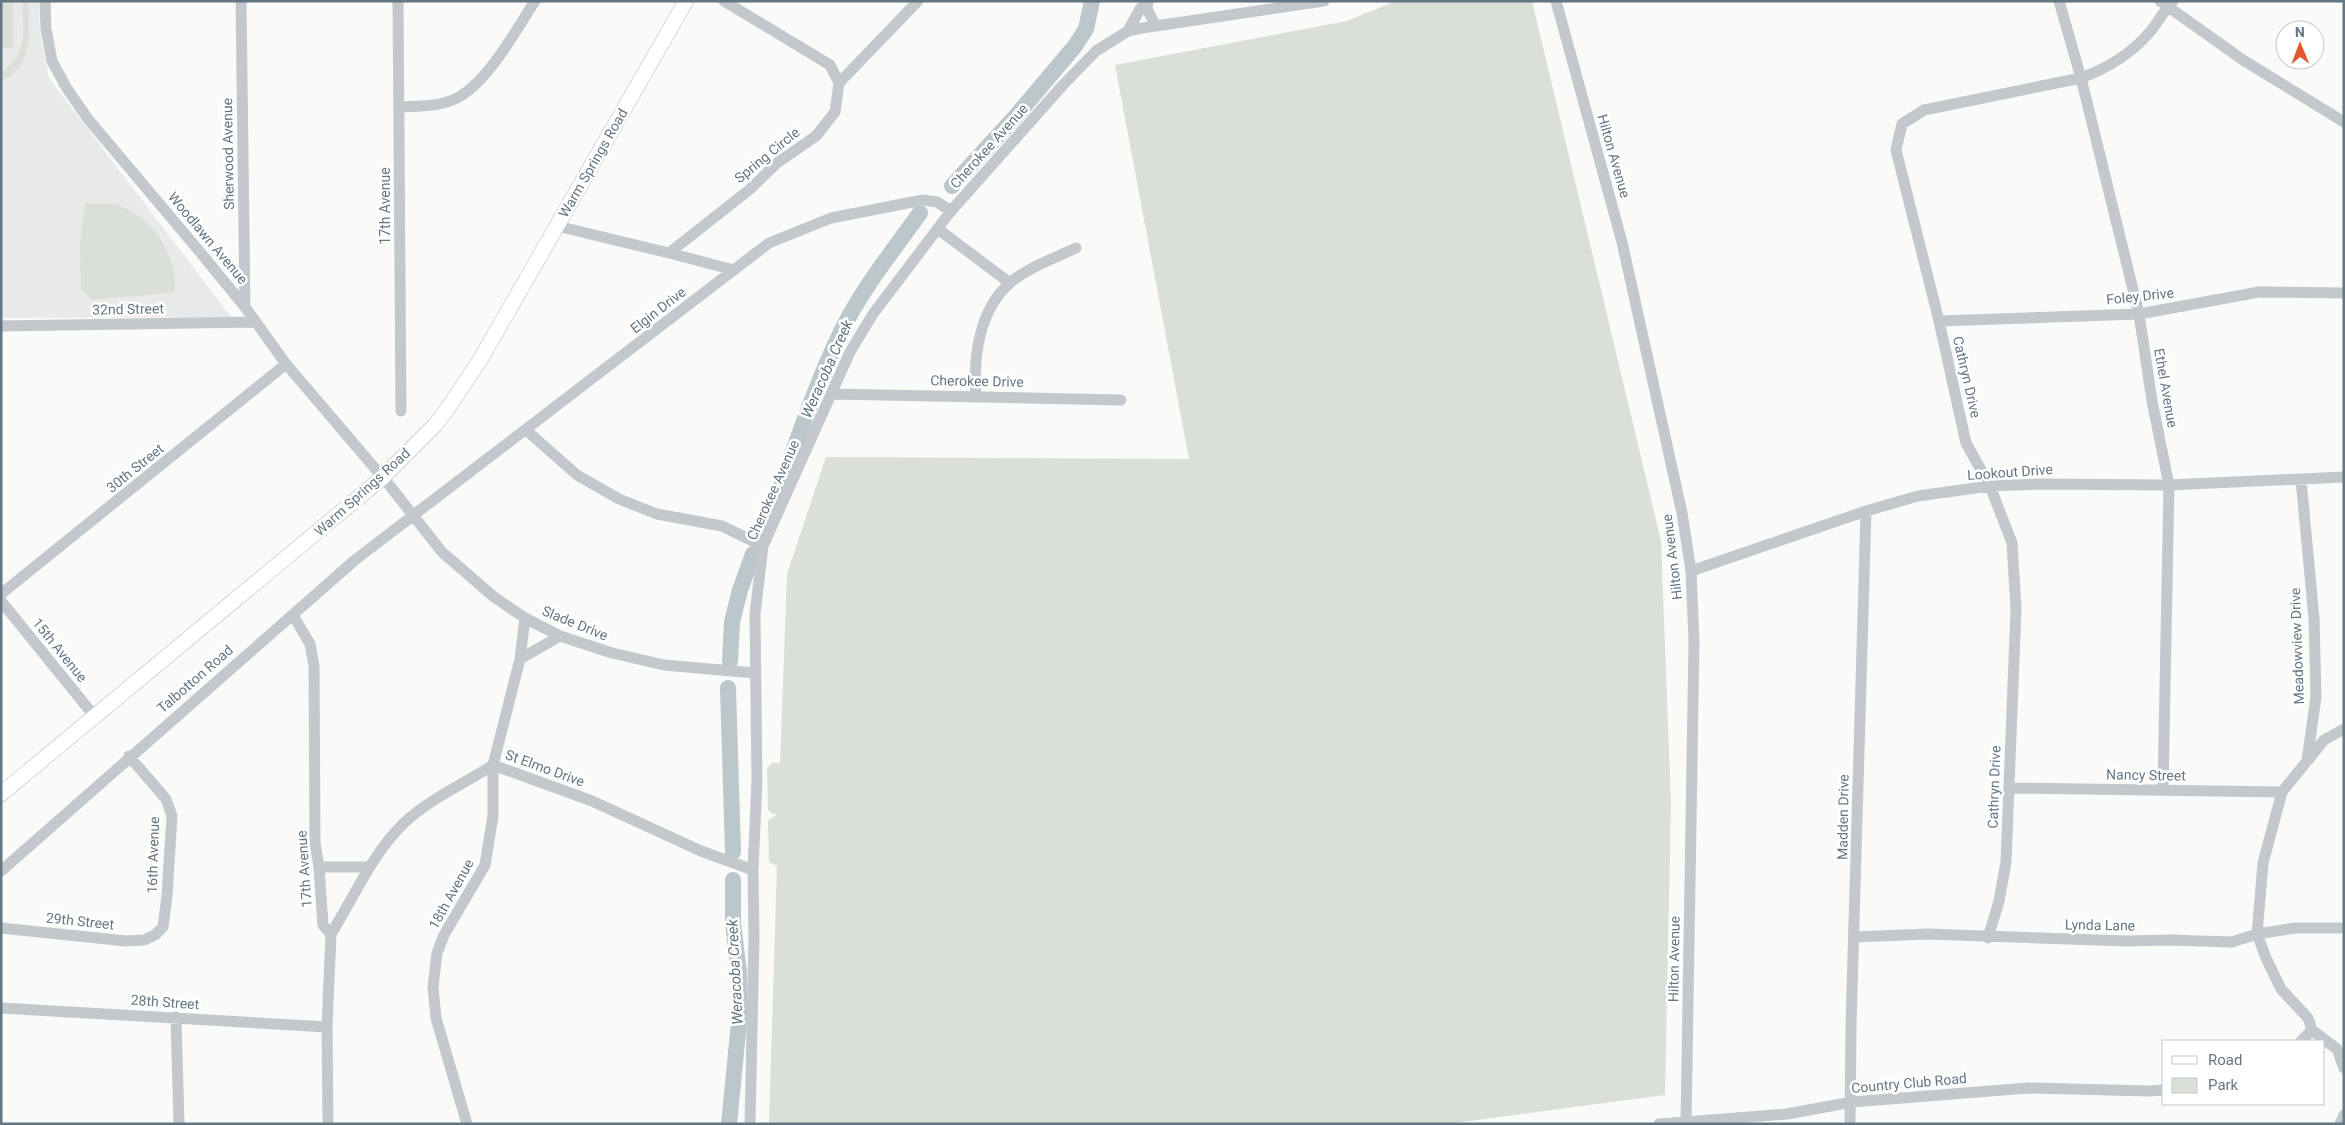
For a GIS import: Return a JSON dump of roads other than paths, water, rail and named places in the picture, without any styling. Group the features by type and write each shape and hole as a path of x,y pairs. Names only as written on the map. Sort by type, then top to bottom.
{"main road":[{"name":"Warm Springs Road","path":"1,794 382,478 448,408 480,360 686,1"}],"street":[{"name":"Woodlawn Avenue","path":"45,1 46,29 52,61 66,88 88,119 245,307 286,364 382,478"},
{"name":"Sherwood Avenue","path":"241,1 245,307"},
{"name":"17th Avenue","path":"398,1 401,411"},
{"path":"400,107 435,104 457,98 494,64 535,1"},
{"path":"724,1 830,65 839,83 918,1"},
{"path":"1148,1 1148,9 1156,26"},
{"path":"1128,31 1140,9 1148,1"},
{"name":"Cherokee Avenue","path":"750,1124 754,938 753,870 757,781 755,614 763,546 833,394 850,352 861,333 951,211 1096,51 1128,31 1324,1"},
{"name":"Hilton Avenue","path":"1556,1 1622,242 1682,513 1692,571 1694,641 1686,1122"},
{"name":"Ethel Avenue","path":"2059,1 2081,78 2139,314 2152,401 2169,485 2163,790"},
{"path":"2167,3 2243,60 2344,122"},
{"name":"Cathryn Drive","path":"1988,938 1999,901 2006,862 2016,609 2012,543 1990,486 1966,443 1939,321 1896,150 1902,124 1924,110 2081,78 2102,70 2130,54 2150,32 2167,3"},
{"name":"Spring Circle","path":"669,253 748,190 777,163 816,136 835,112 839,83"},
{"name":"Elgin Drive","path":"412,515 769,243 831,218 923,200 936,202 951,211"},
{"path":"556,226 734,270"},
{"path":"938,229 1010,283"},
{"path":"976,396 974,372 985,318 992,304 1010,283 1042,264 1076,248"},
{"name":"Foley Drive","path":"1939,321 2139,314 2259,292 2344,294"},
{"name":"32nd Street","path":"1,326 255,322"},
{"name":"30th Street","path":"1,594 286,364"},
{"name":"Cherokee Drive","path":"833,394 1121,400"},
{"path":"526,430 577,475 619,499 657,514 722,526 763,546"},
{"name":"Lookout Drive","path":"1692,571 1866,511 1918,496 1990,486 2038,484 2169,485 2344,477"},
{"name":"Slade Drive","path":"382,478 442,552 494,597 524,618 560,636 612,653 664,665 755,673"},
{"name":"Meadowview Drive","path":"2301,480 2314,618 2316,697 2307,761"},
{"name":"Madden Drive","path":"1850,1124 1852,1102 1851,1025 1866,511"},
{"name":"Talbotton Road","path":"1,871 129,756 354,560 412,515"},
{"name":"15th Avenue","path":"1,601 95,717"},
{"name":"17th Avenue","path":"293,615 310,644 314,666 316,843 323,925 331,934 327,1027 328,1124"},
{"name":"18th Avenue","path":"467,1124 436,1018 433,987 437,953 444,935 485,865 493,816 493,765 520,659 524,618"},
{"path":"520,659 560,636"},
{"path":"2344,729 2324,740 2282,792 2263,863 2257,934 2281,989 2308,1018 2312,1030 2337,1049 2344,1068"},
{"name":"16th Avenue","path":"129,756 166,799 172,816 163,927 156,935"},
{"name":"St Elmo Drive","path":"331,934 369,867 404,823 440,796 493,765 592,801 701,852 753,870"},
{"name":"Nancy Street","path":"2009,788 2282,792"},
{"path":"319,866 369,867"},
{"name":"29th Street","path":"1,928 126,941 144,940 156,935"},
{"name":"Lynda Lane","path":"1855,937 1928,934 1988,938 2232,942 2257,934 2294,928 2344,928"},
{"name":"28th Street","path":"1,1008 327,1027"},
{"path":"176,1017 179,1124"},
{"path":"2302,1040 2312,1030"},
{"name":"Country Club Road","path":"1659,1124 1787,1114 1852,1102 2028,1088 2162,1090"},
{"path":"2340,1124 2344,1115"}],"waterway":[{"name":"Weracoba Creek","path":"952,186 1015,117 1075,46 1086,29 1092,1"},
{"name":"Weracoba Creek","path":"782,484 809,408 848,318 867,287 920,213"},
{"name":"Weracoba Creek","path":"762,535 778,494"},
{"name":"Weracoba Creek","path":"730,661 732,622 740,590 753,554"},
{"name":"Weracoba Creek","path":"728,688 733,852"},
{"name":"Weracoba Creek","path":"729,1124 740,1012 739,972 733,923 733,880"}]}
